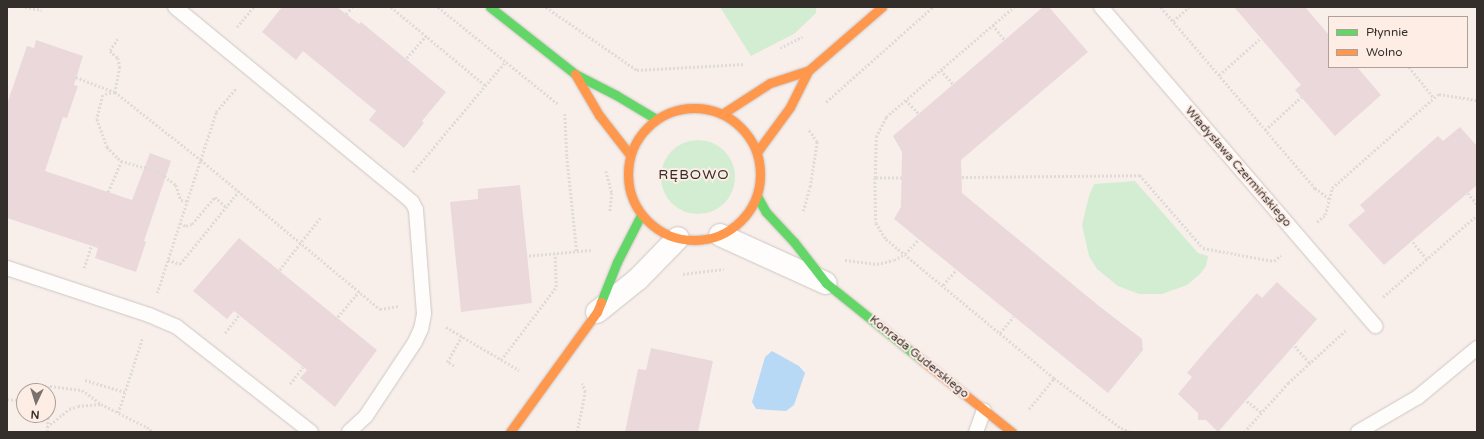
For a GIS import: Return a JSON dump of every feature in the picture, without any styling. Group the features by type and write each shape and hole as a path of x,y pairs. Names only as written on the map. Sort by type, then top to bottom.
{"street":[{"path":"490,7 574,74 616,95 656,119"},
{"path":"722,114 770,84 808,71 882,7"},
{"path":"757,152 790,107 808,71"},
{"path":"574,74 598,115 630,155"},
{"path":"700,108 722,114 743,129 757,152 760,174 757,196 742,220 720,235 699,240 678,238 658,230 641,215 631,197 627,176 630,155 640,135 656,119 677,109 700,108"},
{"name":"Konrada Guderskiego","path":"757,196 766,212 794,242 826,283 1011,432"},
{"path":"510,432 597,312 617,262 641,215"},
{"name":"Konrada Guderskiego","path":"720,235 826,283"},
{"path":"597,312 638,280 678,238"}],"lane":[{"path":"175,7 398,190 412,202 416,210 424,314 421,329 415,342 366,416 349,432"},
{"name":"Władysława Czermińskiego","path":"1101,7 1376,326"},
{"path":"7,268 149,315 177,327 310,432"},
{"path":"1358,432 1418,398 1477,348"},
{"path":"976,432 984,410"}],"path":[{"path":"24,7 42,10"},
{"path":"346,14 352,7"},
{"path":"391,7 486,85"},
{"path":"438,7 558,105"},
{"path":"546,7 637,70 750,64"},
{"path":"825,102 933,7"},
{"path":"1014,7 886,117 876,137 876,223 886,239 1054,378 1121,428 1131,432"},
{"path":"1161,7 1315,188 1329,198"},
{"path":"1173,21 1189,7"},
{"path":"992,25 1004,39"},
{"path":"777,50 805,35"},
{"path":"404,61 426,36"},
{"path":"1219,75 1261,38"},
{"path":"115,92 120,67 118,58 110,51 118,39"},
{"path":"398,190 505,62"},
{"path":"1410,68 1434,98"},
{"path":"169,256 216,112 251,69"},
{"path":"941,70 953,84"},
{"path":"76,77 115,92 239,191 380,309 408,304 520,371"},
{"path":"115,92 103,95 97,119 107,147 121,161 158,172 176,185 181,200 187,201"},
{"path":"962,177 1140,175 1203,248 1274,261 1325,215 1332,188 1439,94 1477,100"},
{"path":"1265,130 1301,97"},
{"path":"906,100 919,114"},
{"path":"570,114 564,110 567,157 577,252"},
{"path":"803,213 810,187 817,142 804,124"},
{"path":"108,192 121,161"},
{"path":"604,165 612,193 610,214"},
{"path":"875,178 902,178"},
{"path":"168,260 180,264 239,191"},
{"path":"1468,193 1477,204"},
{"path":"180,223 186,226 192,224 215,197 226,207"},
{"path":"1244,432 1288,383 1364,313 1477,215"},
{"path":"277,273 320,218"},
{"path":"851,262 877,264 906,254 919,239"},
{"path":"1413,242 1427,259"},
{"path":"525,256 592,250"},
{"path":"501,360 556,287 555,254"},
{"path":"681,274 726,269"},
{"path":"943,286 956,270"},
{"path":"335,320 359,291"},
{"path":"1000,333 1013,317"},
{"path":"454,366 447,362 462,336"},
{"path":"1295,346 1310,363"},
{"path":"1011,432 1054,378"},
{"path":"85,380 125,392"},
{"path":"577,432 585,392 580,380"},
{"path":"56,387 82,390 101,404 147,427 153,432"},
{"path":"1247,401 1261,412"},
{"path":"47,428 69,409 78,406 101,404"},
{"path":"46,432 47,423"}],"green space":[{"path":"720,7 816,7 816,13 794,34 751,56"},
{"path":"698,140 712,143 724,151 732,163 735,177 732,191 724,203 712,211 698,214 684,211 672,203 664,191 661,177 664,163 672,151 684,143"},
{"path":"1135,181 1198,253 1208,256 1206,266 1200,274 1187,285 1162,294 1139,294 1118,286 1097,269 1089,256 1082,225 1089,196 1094,184"}],"water":[{"path":"772,351 799,366 805,373 794,405 786,411 756,409 752,402 765,357"}],"building":[{"path":"282,7 337,7 359,24 361,22 446,92 422,121 424,123 404,148 369,120 376,111 303,51 296,60 262,32"},
{"path":"1043,7 1049,7 1088,52 961,160 962,193 1099,306 1142,339 1143,350 1108,393 894,219 901,207 902,152 893,136"},
{"path":"1234,7 1305,7 1328,34 1328,68 1358,68 1381,95 1335,136 1295,90 1301,85"},
{"path":"36,40 83,56 74,85 78,86 67,118 63,117 45,171 132,200 150,153 171,161 144,241 146,242 136,272 95,258 98,248 7,218 7,104 27,46 34,48"},
{"path":"1460,127 1477,146 1477,185 1384,265 1348,225 1365,211 1360,205 1438,136 1443,141"},
{"path":"520,185 532,303 461,312 450,202 478,199 478,189"},
{"path":"239,238 377,350 335,407 300,378 307,370 234,311 227,319 193,291"},
{"path":"1277,282 1317,319 1218,432 1206,420 1198,420 1198,413 1178,394 1192,377 1187,373 1208,348 1257,293 1262,298"},
{"path":"651,348 713,361 698,432 625,432 638,369 646,370"}],"traffic: fast":[{"path":"490,7 575,74 616,95 656,119"},
{"path":"757,196 766,212 794,242 826,283 923,361"},
{"path":"601,302 617,262 641,215"}],"traffic: slow":[{"path":"757,152 790,107 808,71 882,7"},
{"path":"722,114 770,83 808,71"},
{"path":"575,74 599,115 630,155"},
{"path":"700,108 719,113 731,119 741,127 749,137 755,149 759,161 760,174 759,187 755,199 749,211 741,221 731,229 719,235 707,239 688,240 669,235 657,229 647,221 639,211 633,199 629,187 628,168 633,149 639,137 647,127 657,119 669,113 681,109 700,108"},
{"path":"510,432 597,312 601,302"},
{"path":"923,361 1012,432"}],"district":[{"name":"RĘBOWO","path":"694,175"}]}
